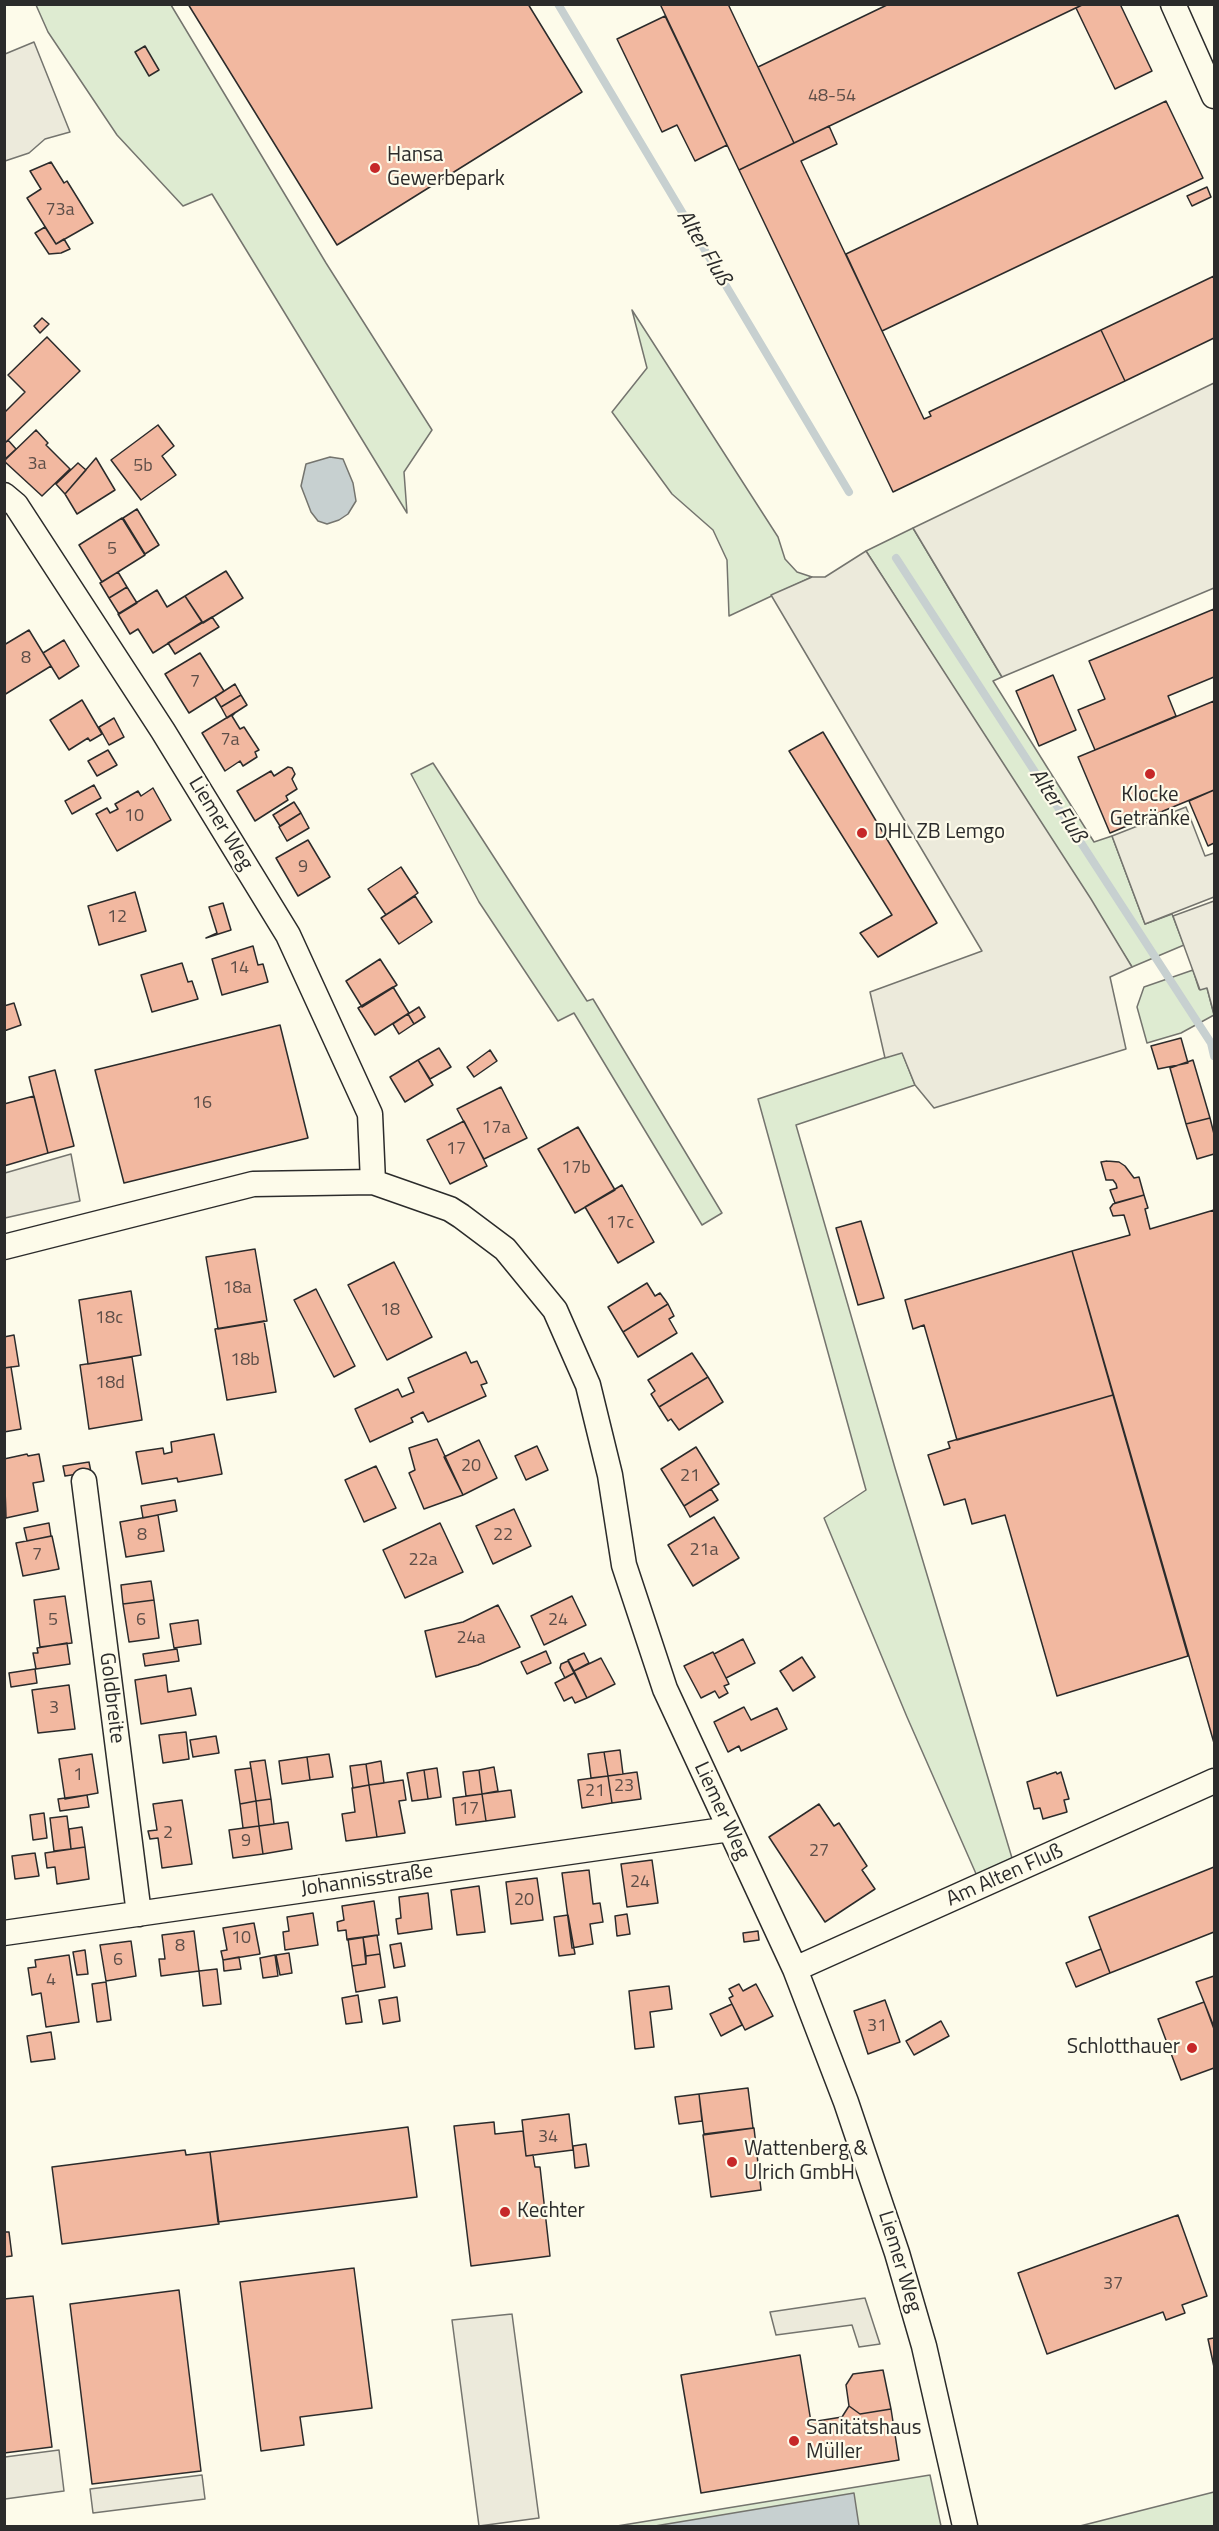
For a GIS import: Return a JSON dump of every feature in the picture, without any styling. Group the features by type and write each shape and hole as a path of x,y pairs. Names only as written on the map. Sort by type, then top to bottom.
{"street":[{"path":"1173,4 1215,96"},
{"name":"Liemer Weg","path":"4,495 16,505 163,731 288,935 370,1114 373,1182"},
{"name":"Liemer Weg","path":"4,1247 253,1184 373,1182 450,1209 461,1216 505,1249 555,1310 588,1385 610,1475 624,1565 665,1689 795,1968 846,2102 897,2253 924,2346 965,2526"},
{"name":"Goldbreite","path":"84,1481 139,1914"},
{"name":"Am Alten Fluß","path":"795,1968 1215,1780"},
{"name":"Johannisstraße","path":"4,1933 730,1829"}],"green space":[{"path":"36,5 171,5 326,263 432,430 404,472 407,513 212,194 183,206 117,135 48,32"},
{"path":"632,310 778,537 785,559 797,572 812,577 729,616 727,560 713,530 672,494 612,412 647,368"},
{"path":"913,528 1002,677 993,681 1094,842 1112,836 1145,924 1172,914 1184,945 1132,967 866,551"},
{"path":"433,763 587,1001 593,999 722,1213 702,1225 574,1013 558,1021 479,902 411,774"},
{"path":"1193,970 1199,989 1207,988 1214,1015 1181,1033 1147,1043 1137,1007 1144,987"},
{"path":"902,1052 915,1085 796,1125 895,1468 1012,1858 977,1876 907,1717 824,1518 866,1490 758,1099"},
{"path":"930,2475 941,2526 617,2526"},
{"path":"1214,2492 1214,2526 1080,2526"}],"shaded area":[{"path":"34,42 70,132 45,139 29,153 5,161 5,54"},
{"path":"1214,383 1214,588 1002,677 913,528"},
{"path":"330,457 343,459 353,483 356,501 348,514 327,524 318,521 311,512 301,486 306,464"},
{"path":"866,551 1091,899 1132,967 1110,977 1126,1049 934,1108 915,1085 902,1053 885,1058 870,992 982,951 771,595 812,577 825,577"},
{"path":"1186,807 1205,856 1214,853 1214,897 1145,924 1112,836"},
{"path":"1214,901 1214,1014 1207,988 1200,990 1173,916"},
{"path":"71,1154 80,1201 5,1218 5,1173"},
{"path":"865,2298 880,2344 859,2347 852,2325 776,2335 770,2312"},
{"path":"512,2314 539,2518 479,2526 452,2320"},
{"path":"59,2450 64,2491 5,2499 5,2457"},
{"path":"202,2475 205,2499 93,2513 90,2489"},
{"path":"854,2493 859,2526 655,2526"}],"building":[{"name":"Hansa Gewerbepark","path":"188,4 528,4 582,92 337,245"},
{"path":"660,4 728,4 794,143 739,170"},
{"path":"889,4 1084,4 794,143 758,67"},
{"path":"1084,4 1120,4 1152,71 1115,89 1076,8"},
{"path":"665,16 727,145 695,161 677,125 662,132 617,39"},
{"path":"145,46 159,70 149,76 135,52"},
{"path":"1166,101 1203,178 882,331 846,254"},
{"path":"829,126 837,144 801,161 924,419 931,416 929,412 1101,330 1125,381 893,492 739,170"},
{"path":"51,162 64,183 67,181 93,223 56,244 27,198 41,189 30,171"},
{"path":"1207,187 1211,197 1192,206 1187,196"},
{"path":"45,227 56,244 64,239 70,249 61,253 49,254 35,233"},
{"path":"1214,276 1214,338 1125,381 1101,330"},
{"path":"42,318 49,324 40,333 34,326"},
{"path":"47,337 80,371 4,444 4,413 25,392 8,375"},
{"path":"158,425 174,446 162,456 176,475 141,500 111,460"},
{"path":"36,430 48,443 46,445 70,469 42,496 4,461"},
{"path":"8,440 16,449 4,460 4,444"},
{"path":"96,458 115,490 77,514 65,494"},
{"path":"78,463 86,470 65,494 56,484"},
{"path":"137,509 159,545 145,554 123,518"},
{"path":"122,518 145,555 102,582 79,545"},
{"path":"226,571 243,598 203,623 185,596"},
{"path":"118,572 127,587 109,598 100,583"},
{"path":"127,587 137,603 119,614 109,598"},
{"path":"157,590 167,607 185,596 202,622 153,653 138,629 130,634 118,614"},
{"path":"1214,609 1214,677 1168,696 1176,716 1095,750 1078,710 1105,699 1089,661"},
{"path":"212,617 219,627 175,654 168,643"},
{"path":"29,630 51,666 4,695 4,645"},
{"path":"64,640 79,666 59,679 43,653"},
{"path":"200,653 224,691 189,713 165,674"},
{"path":"1053,675 1076,730 1039,746 1016,691"},
{"path":"235,684 241,695 221,707 215,697"},
{"path":"241,695 247,705 227,718 221,707"},
{"path":"82,700 102,734 90,741 88,738 69,750 50,720"},
{"name":"Klocke Getränke","path":"1214,701 1214,790 1110,833 1078,757"},
{"path":"236,712 232,716 240,729 244,727 259,750 255,752 257,757 243,766 240,761 225,771 202,733"},
{"path":"114,718 124,737 109,745 99,727"},
{"name":"DHL ZB Lemgo","path":"823,732 937,923 878,957 860,933 892,915 789,751"},
{"path":"108,750 117,765 97,776 88,761"},
{"path":"288,767 292,768 295,774 292,779 297,789 286,796 288,800 255,821 237,791 271,771 274,776"},
{"path":"94,785 101,798 72,814 65,801"},
{"path":"153,788 171,820 117,851 96,814 107,808 110,813 118,809 115,804 138,791 141,796"},
{"path":"1214,790 1214,843 1208,846 1189,801"},
{"path":"294,802 301,813 280,826 273,815"},
{"path":"301,813 309,828 287,841 279,827"},
{"path":"308,840 330,877 298,896 276,858"},
{"path":"401,867 418,893 386,915 368,889"},
{"path":"135,892 146,931 99,945 88,906"},
{"path":"415,896 432,922 399,944 381,918"},
{"path":"223,903 231,930 206,938 217,933 209,907"},
{"path":"253,946 258,965 263,964 268,982 222,995 212,959"},
{"path":"380,959 397,985 362,1007 346,981"},
{"path":"182,963 188,982 192,981 198,999 152,1012 141,975"},
{"path":"393,987 409,1013 375,1035 358,1008"},
{"path":"14,1003 21,1025 4,1031 4,1006"},
{"path":"419,1007 425,1017 414,1024 408,1014"},
{"path":"408,1014 414,1024 399,1034 393,1024"},
{"path":"280,1025 308,1138 124,1183 95,1070"},
{"path":"1181,1038 1188,1063 1158,1069 1151,1046"},
{"path":"439,1048 451,1067 430,1079 418,1060"},
{"path":"490,1050 497,1061 474,1077 467,1067"},
{"path":"418,1060 433,1085 405,1102 390,1077"},
{"path":"1193,1060 1210,1118 1186,1124 1170,1068"},
{"path":"55,1070 74,1146 48,1153 29,1077"},
{"path":"501,1087 527,1138 484,1159 457,1109"},
{"path":"34,1096 48,1153 4,1166 4,1104"},
{"path":"1210,1118 1214,1134 1214,1154 1197,1159 1186,1124"},
{"path":"464,1121 487,1166 450,1184 427,1140"},
{"path":"578,1127 615,1190 575,1213 538,1149"},
{"path":"1101,1162 1119,1162 1134,1178 1139,1177 1144,1195 1115,1203 1110,1190 1117,1188 1116,1184 1113,1180 1106,1180"},
{"path":"622,1185 654,1242 618,1263 585,1207"},
{"path":"1144,1195 1150,1229 1214,1210 1214,1743 1072,1251 1130,1235 1124,1215 1113,1216 1110,1208 1113,1204"},
{"path":"861,1221 884,1298 858,1305 836,1228"},
{"path":"255,1249 267,1321 218,1329 206,1257"},
{"path":"1072,1251 1113,1395 957,1440 924,1325 913,1329 905,1300"},
{"path":"394,1262 432,1337 387,1360 348,1285"},
{"path":"647,1283 655,1296 660,1293 668,1304 623,1332 608,1307"},
{"path":"316,1289 355,1366 334,1377 294,1300"},
{"path":"131,1291 141,1355 88,1364 79,1300"},
{"path":"668,1304 674,1316 669,1319 677,1333 638,1357 623,1332"},
{"path":"264,1321 276,1392 227,1400 215,1329"},
{"path":"14,1335 19,1366 4,1368 4,1337"},
{"path":"466,1352 471,1363 477,1361 487,1383 481,1385 486,1396 428,1422 423,1412 411,1418 413,1422 370,1442 355,1409 398,1389 402,1397 414,1392 408,1378"},
{"path":"692,1353 708,1377 659,1407 651,1394 655,1391 648,1380"},
{"path":"132,1357 142,1420 89,1429 80,1365"},
{"path":"11,1367 21,1429 4,1432 4,1368"},
{"path":"708,1377 723,1402 679,1430 671,1419 668,1421 659,1407"},
{"path":"1113,1395 1188,1656 1057,1696 1005,1515 972,1524 965,1499 944,1505 928,1455 950,1448 948,1442"},
{"path":"214,1434 222,1474 178,1482 177,1478 142,1484 136,1452 163,1448 164,1454 172,1452 171,1442"},
{"path":"437,1439 463,1495 424,1509 409,1473 415,1470 409,1448"},
{"path":"479,1440 497,1478 463,1495 444,1457"},
{"path":"537,1446 548,1470 526,1480 515,1456"},
{"path":"696,1447 719,1484 684,1506 661,1469"},
{"path":"27,1454 28,1456 39,1454 44,1481 33,1483 38,1511 6,1518 4,1459"},
{"path":"89,1462 91,1472 65,1476 63,1466"},
{"path":"376,1466 396,1508 364,1522 345,1480"},
{"path":"711,1489 718,1500 690,1517 684,1506"},
{"path":"175,1500 177,1511 143,1518 141,1506"},
{"path":"514,1509 531,1546 493,1564 476,1526"},
{"path":"158,1515 164,1551 126,1557 120,1522"},
{"path":"714,1517 739,1558 693,1586 668,1545"},
{"path":"49,1523 51,1536 27,1541 24,1528"},
{"path":"440,1523 463,1572 405,1598 383,1550"},
{"path":"52,1536 59,1569 23,1576 16,1543"},
{"path":"151,1581 154,1600 123,1604 121,1585"},
{"path":"65,1596 72,1643 40,1647 34,1600"},
{"path":"572,1596 586,1625 544,1645 531,1616"},
{"path":"154,1600 159,1638 129,1642 123,1604"},
{"path":"498,1605 520,1647 478,1665 436,1677 425,1631 463,1622"},
{"path":"198,1620 201,1644 174,1648 170,1624"},
{"path":"743,1639 755,1663 726,1678 714,1654"},
{"path":"67,1643 70,1664 36,1669 33,1653 38,1653 37,1648"},
{"path":"177,1649 179,1661 145,1666 143,1654"},
{"path":"546,1651 551,1663 527,1674 521,1662"},
{"path":"713,1652 729,1684 724,1686 728,1693 719,1698 715,1691 701,1698 684,1666"},
{"path":"584,1653 589,1663 574,1671 568,1660"},
{"path":"802,1657 815,1677 793,1691 780,1671"},
{"path":"601,1658 615,1684 587,1698 574,1671"},
{"path":"568,1661 574,1673 565,1678 560,1668 561,1664"},
{"path":"35,1669 37,1683 11,1687 9,1673"},
{"path":"574,1673 587,1698 575,1703 572,1697 564,1701 555,1683"},
{"path":"166,1675 168,1692 191,1688 196,1715 141,1724 135,1680"},
{"path":"69,1685 75,1729 38,1733 32,1690"},
{"path":"744,1707 751,1720 777,1708 787,1729 741,1751 739,1746 728,1752 714,1722"},
{"path":"186,1732 189,1759 163,1763 159,1735"},
{"path":"216,1736 219,1753 193,1757 190,1740"},
{"path":"620,1750 623,1774 608,1776 604,1752"},
{"path":"604,1752 608,1776 591,1778 588,1754"},
{"path":"92,1754 98,1793 65,1799 59,1759"},
{"path":"329,1754 333,1777 310,1780 307,1757"},
{"path":"307,1757 310,1780 282,1784 279,1761"},
{"path":"265,1760 271,1799 256,1801 250,1762"},
{"path":"381,1761 384,1783 369,1785 366,1764"},
{"path":"366,1764 369,1785 353,1788 350,1766"},
{"path":"494,1767 498,1791 482,1794 479,1770"},
{"path":"251,1768 256,1801 240,1804 235,1770"},
{"path":"437,1768 441,1797 428,1799 424,1770"},
{"path":"424,1770 428,1799 412,1801 407,1773"},
{"path":"479,1770 482,1794 466,1796 463,1772"},
{"path":"637,1772 641,1799 612,1803 608,1776"},
{"path":"1056,1772 1057,1774 1061,1772 1069,1799 1064,1800 1067,1812 1043,1819 1040,1808 1034,1809 1027,1782"},
{"path":"608,1776 612,1803 582,1808 578,1780"},
{"path":"403,1780 406,1800 399,1801 405,1833 377,1837 369,1785"},
{"path":"369,1785 377,1837 346,1841 342,1814 355,1812 352,1788"},
{"path":"511,1790 515,1817 486,1821 482,1794"},
{"path":"482,1794 486,1821 456,1825 453,1798"},
{"path":"87,1795 89,1807 60,1811 58,1799"},
{"path":"271,1799 274,1824 259,1826 256,1801"},
{"path":"182,1800 192,1864 162,1868 158,1838 150,1839 148,1831 157,1830 153,1804"},
{"path":"256,1801 259,1826 243,1828 240,1804"},
{"path":"819,1804 834,1826 839,1823 867,1866 862,1870 875,1889 825,1922 769,1837"},
{"path":"44,1813 47,1838 33,1840 30,1815"},
{"path":"67,1816 71,1849 54,1851 50,1818"},
{"path":"288,1822 292,1849 263,1854 259,1826"},
{"path":"259,1826 263,1854 233,1858 229,1830"},
{"path":"82,1827 85,1847 71,1849 69,1829"},
{"path":"85,1847 89,1879 57,1884 55,1867 47,1868 45,1853"},
{"path":"35,1853 39,1876 15,1879 12,1856"},
{"path":"652,1860 658,1903 627,1907 621,1864"},
{"path":"1214,1867 1214,1932 1110,1973 1089,1917"},
{"path":"589,1870 593,1904 600,1903 603,1922 590,1924 593,1944 572,1948 562,1873"},
{"path":"537,1878 543,1920 511,1924 506,1882"},
{"path":"479,1886 485,1932 457,1935 451,1890"},
{"path":"428,1893 432,1929 398,1934 396,1919 401,1918 399,1897"},
{"path":"374,1901 379,1935 347,1940 346,1930 338,1931 337,1922 344,1920 342,1906"},
{"path":"313,1913 318,1945 285,1950 283,1932 289,1931 287,1917"},
{"path":"627,1914 630,1934 617,1936 615,1916"},
{"path":"568,1915 575,1954 559,1956 554,1917"},
{"path":"254,1923 260,1954 223,1960 221,1951 227,1950 223,1928"},
{"path":"194,1931 199,1971 161,1976 159,1959 165,1959 162,1935"},
{"path":"758,1931 759,1940 744,1942 743,1933"},
{"path":"377,1935 380,1954 366,1956 363,1937"},
{"path":"363,1937 366,1964 352,1966 348,1939"},
{"path":"131,1941 136,1976 106,1981 100,1945"},
{"path":"401,1943 405,1966 394,1968 390,1945"},
{"path":"1101,1949 1110,1973 1076,1987 1066,1963"},
{"path":"85,1950 88,1974 77,1975 73,1952"},
{"path":"289,1953 292,1973 280,1975 276,1955"},
{"path":"380,1954 385,1987 356,1992 352,1966 366,1964 366,1956"},
{"path":"69,1955 79,2022 46,2027 41,1993 32,1995 28,1968 36,1967 35,1960"},
{"path":"275,1955 278,1976 263,1978 260,1958"},
{"path":"239,1957 241,1969 224,1971 223,1960"},
{"path":"217,1969 221,2004 203,2006 199,1971"},
{"path":"1214,1976 1214,2027 1196,1982"},
{"path":"106,1982 111,2020 97,2022 92,1984"},
{"path":"739,1984 743,1991 756,1984 773,2016 745,2030 729,1998 733,1996 729,1989"},
{"path":"669,1986 672,2009 650,2012 654,2047 635,2049 629,1991"},
{"path":"358,1995 362,2022 346,2024 342,1998"},
{"path":"397,1997 400,2021 383,2024 379,2000"},
{"path":"885,2000 900,2042 868,2054 854,2011"},
{"name":"Schlotthauer","path":"1204,2002 1214,2029 1214,2068 1181,2080 1158,2019"},
{"path":"732,2004 742,2025 721,2036 710,2014"},
{"path":"941,2021 949,2036 914,2055 906,2041"},
{"path":"51,2032 55,2059 31,2062 27,2036"},
{"path":"748,2088 753,2128 704,2134 699,2094"},
{"path":"699,2094 702,2121 679,2124 675,2097"},
{"path":"569,2114 573,2150 526,2156 522,2120"},
{"name":"Kechter","path":"494,2122 495,2134 523,2131 526,2156 533,2155 535,2167 540,2167 550,2256 471,2266 454,2126"},
{"path":"408,2127 417,2197 218,2222 210,2152"},
{"name":"Wattenberg & Ulrich GmbH","path":"754,2128 761,2190 711,2197 703,2135"},
{"path":"586,2144 589,2166 575,2168 573,2146"},
{"path":"185,2150 186,2155 210,2152 219,2224 62,2244 52,2167"},
{"path":"1178,2215 1207,2296 1182,2305 1185,2313 1166,2320 1163,2312 1047,2354 1018,2273"},
{"path":"4,2232 9,2232 12,2256 4,2257"},
{"path":"354,2268 372,2408 300,2417 304,2445 261,2451 240,2282"},
{"path":"179,2290 201,2471 92,2484 70,2304"},
{"path":"33,2296 52,2447 4,2453 4,2299"},
{"path":"1214,2338 1214,2367 1208,2339"},
{"name":"Sanitätshaus Müller","path":"800,2355 811,2422 842,2417 849,2406 860,2414 891,2409 899,2460 701,2493 681,2375"},
{"path":"883,2370 891,2409 860,2414 849,2406 846,2385 853,2374"}],"waterway":[{"name":"Alter Fluß","path":"558,4 849,492"},
{"name":"Alter Fluß","path":"896,558 1211,1043 1214,1056"}],"place":[{"name":"Hansa Gewerbepark","path":"375,168"},
{"name":"Klocke Getränke","path":"1150,774"},
{"name":"DHL ZB Lemgo","path":"862,833"},
{"name":"Schlotthauer","path":"1192,2048"},
{"name":"Wattenberg & Ulrich GmbH","path":"732,2162"},
{"name":"Kechter","path":"505,2212"},
{"name":"Sanitätshaus Müller","path":"794,2441"}]}
